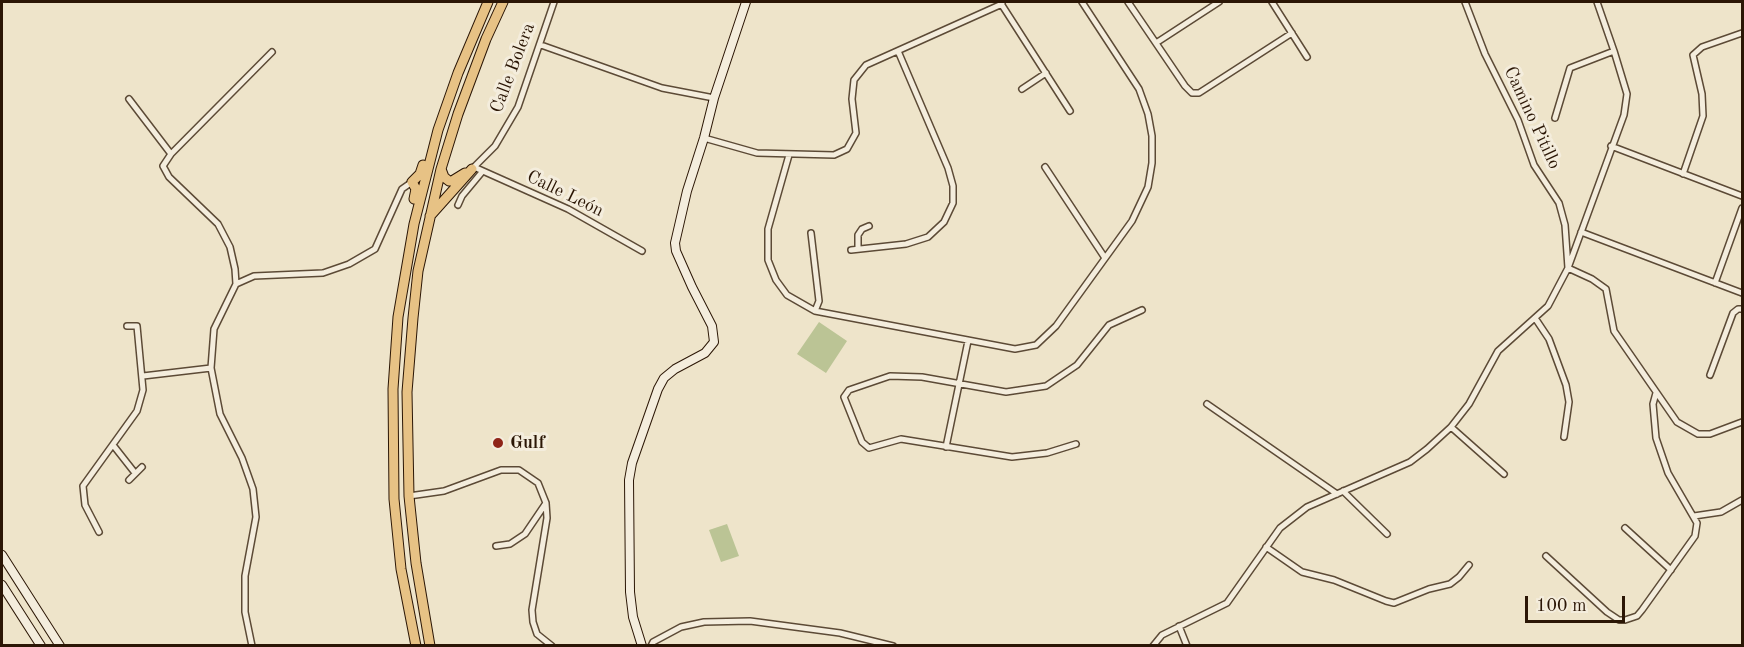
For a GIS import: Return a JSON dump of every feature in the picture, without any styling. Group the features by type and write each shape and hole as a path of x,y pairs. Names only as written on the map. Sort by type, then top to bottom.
{"highway":[{"path":"416,645 401,569 394,499 393,389 398,317 412,232 438,130 488,2"},
{"path":"430,645 416,563 408,496 408,355 418,271 441,169 458,114 502,2"},
{"path":"412,232 410,220 416,189 412,182 420,174 427,151 438,130"},
{"path":"441,169 446,179 452,181 476,170"},
{"path":"429,218 476,170"}],"street":[{"name":"Calle Bolera","path":"458,205 476,170 495,146 518,107 554,2"},
{"path":"642,645 633,616 630,592 629,480 632,463 664,378 675,369 705,353 714,342 712,326 692,287 676,251 675,243 687,191 714,99 746,2"},
{"path":"789,155 768,229 768,260 776,280 787,295 815,311 1015,349 1036,345 1056,326 1132,221 1148,187 1152,163 1152,136 1140,89 1082,2"},
{"path":"1128,2 1192,93 1199,93 1292,33"},
{"path":"1156,43 1219,2"},
{"path":"1272,2 1307,57"},
{"name":"Camino Pitillo","path":"1465,2 1485,54 1518,120 1534,165 1559,203 1565,225 1568,268"},
{"path":"1153,645 1162,635 1227,603 1280,528 1307,507 1410,462 1427,449 1451,427 1469,404 1498,351 1548,306 1568,268 1624,114 1627,94 1597,2"},
{"path":"704,138 757,153 834,154 847,148 856,133 852,99 854,80 866,65 1001,3 1070,111"},
{"path":"1683,174 1703,116 1702,94 1693,55 1702,47 1743,33"},
{"path":"541,45 662,88 714,99"},
{"path":"851,250 906,244 928,237 944,222 952,203 953,186 948,168 898,51"},
{"path":"1555,118 1569,68 1614,51"},
{"path":"252,645 245,612 245,576 256,517 253,489 242,458 220,414 211,368 213,329 236,284 235,268 230,247 218,224 169,177 163,166 171,154 272,52"},
{"path":"1022,89 1046,73"},
{"path":"129,99 171,154"},
{"path":"1611,146 1743,196"},
{"path":"1046,168 1105,258"},
{"name":"Calle León","path":"476,170 568,208 642,251"},
{"path":"236,284 254,276 323,273 349,264 375,249 402,189 412,182"},
{"path":"1715,283 1743,208"},
{"path":"858,249 858,235 862,229 869,226"},
{"path":"1581,232 1743,293"},
{"path":"811,233 819,301 815,311"},
{"path":"803,246 812,242"},
{"path":"1568,268 1592,279 1606,289 1614,331 1677,422 1698,434 1710,434 1743,422"},
{"path":"1710,375 1733,313 1738,309 1743,309"},
{"path":"1076,444 1047,453 1011,457 902,439 868,448 862,442 844,397 849,390 890,376 922,376 1006,392 1047,386 1077,365 1109,325 1139,311"},
{"path":"1535,318 1549,339 1566,386 1569,402 1564,437"},
{"path":"99,532 85,505 83,486 137,411 143,390 137,326 127,326"},
{"path":"946,447 968,341"},
{"path":"142,376 211,368"},
{"path":"1546,556 1607,612 1619,620 1631,619 1637,616 1695,536 1697,523 1668,473 1660,454 1653,421 1653,404 1656,393"},
{"path":"1207,404 1340,493 1388,534"},
{"path":"1451,427 1504,474"},
{"path":"113,445 135,473"},
{"path":"129,480 142,467"},
{"path":"408,496 444,491 501,470 519,470 538,483 546,503 547,519 532,616 537,634 552,645"},
{"path":"1694,516 1721,512 1743,500"},
{"path":"496,546 510,544 525,534 546,503"},
{"path":"1625,528 1671,570"},
{"path":"1266,547 1302,572 1334,580 1394,603 1429,589 1450,584 1460,577 1469,565"},
{"path":"3,560 60,645"},
{"path":"2,585 41,645"},
{"path":"2,593 15,606"},
{"path":"651,645 681,627 704,622 750,621 840,633 893,645"},
{"path":"1179,626 1187,645"}],"green space":[{"path":"819,322 847,341 826,373 797,354"},
{"path":"727,524 739,556 721,562 709,530"}],"place":[{"name":"Gulf","path":"498,443"}]}
